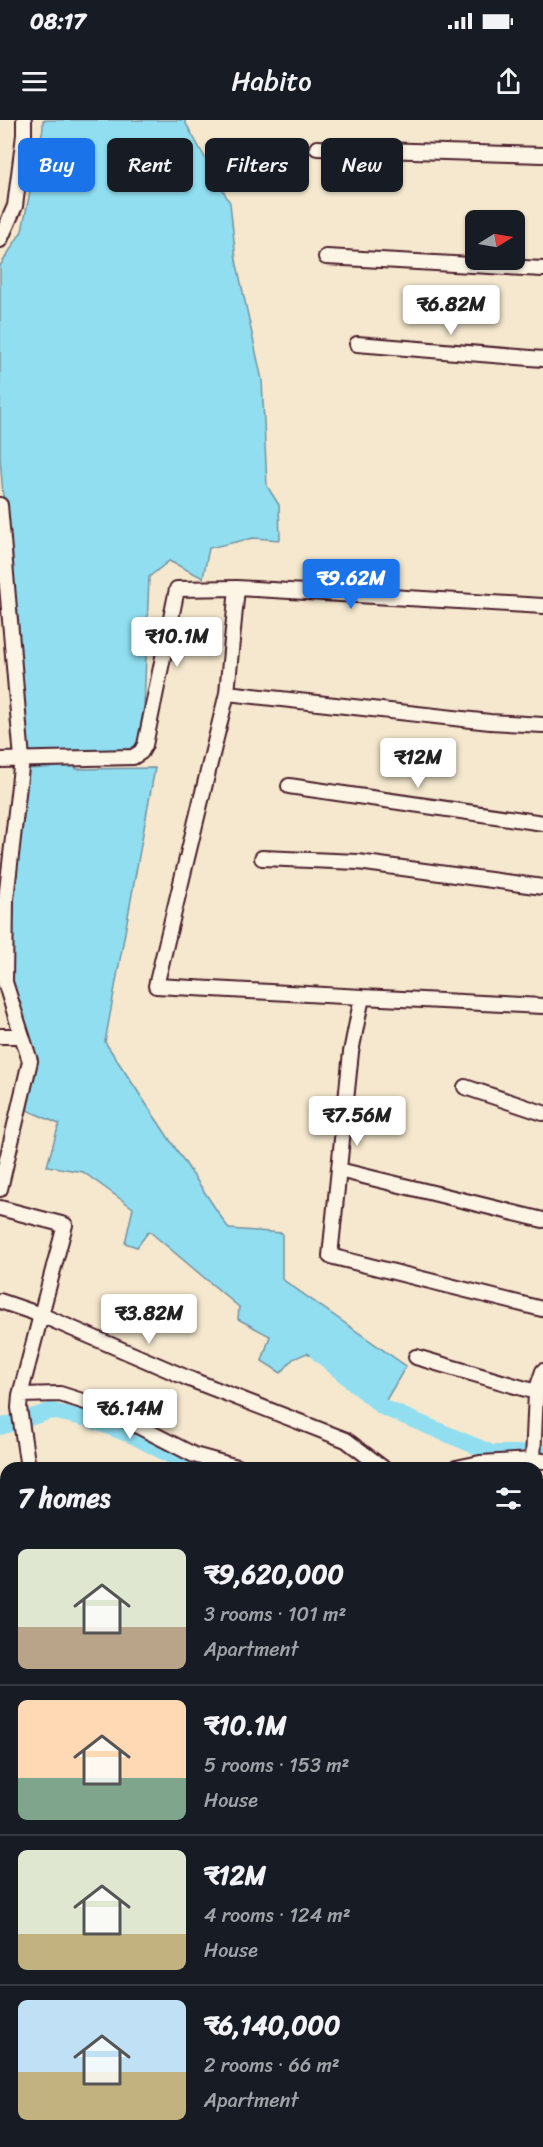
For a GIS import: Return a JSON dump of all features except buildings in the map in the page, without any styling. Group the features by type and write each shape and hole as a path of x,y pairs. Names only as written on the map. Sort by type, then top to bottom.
{"street":[{"path":"0,240 15,206 24,120"},
{"path":"317,148 543,154"},
{"path":"326,257 543,269"},
{"path":"357,344 543,359"},
{"path":"0,505 4,620 26,759 6,898 5,982 30,1061 0,1189"},
{"path":"237,588 227,693 156,986 543,1006"},
{"path":"0,760 133,757 141,752 145,745 177,589 237,588 543,606"},
{"path":"227,693 490,722 543,725"},
{"path":"289,786 543,823"},
{"path":"262,858 358,862 543,887"},
{"path":"362,997 351,1052 330,1256 543,1309"},
{"path":"0,1036 22,1036"},
{"path":"465,1087 543,1113"},
{"path":"339,1170 543,1220"},
{"path":"0,1208 66,1226 20,1401 27,1462"},
{"path":"0,1301 346,1440 375,1462"},
{"path":"416,1358 536,1392"},
{"path":"488,1462 536,1456 536,1392 543,1371"},
{"path":"20,1401 60,1394 101,1407 194,1455 219,1462"}],"water":[{"path":"43,120 184,120 205,158 205,192 224,192 230,203 236,260 262,380 267,486 279,505 280,540 253,538 209,548 203,578 169,561 149,577 144,707 137,746 120,752 75,756 76,769 155,768 105,1042 229,1229 282,1233 282,1279 406,1366 382,1407 335,1367 307,1353 293,1359 281,1373 262,1361 270,1336 238,1319 239,1307 149,1231 137,1247 125,1243 133,1208 83,1172 47,1166 59,1124 27,1110 37,1060 8,982 11,893 24,816 27,769 59,767 58,755 36,755 23,746 0,458 0,266 22,231 30,192 95,192 95,138 41,138"}],"waterway":[{"path":"318,1353 382,1407 492,1453 543,1453"},
{"path":"0,1427 51,1411 88,1419 133,1436 182,1462"}]}
